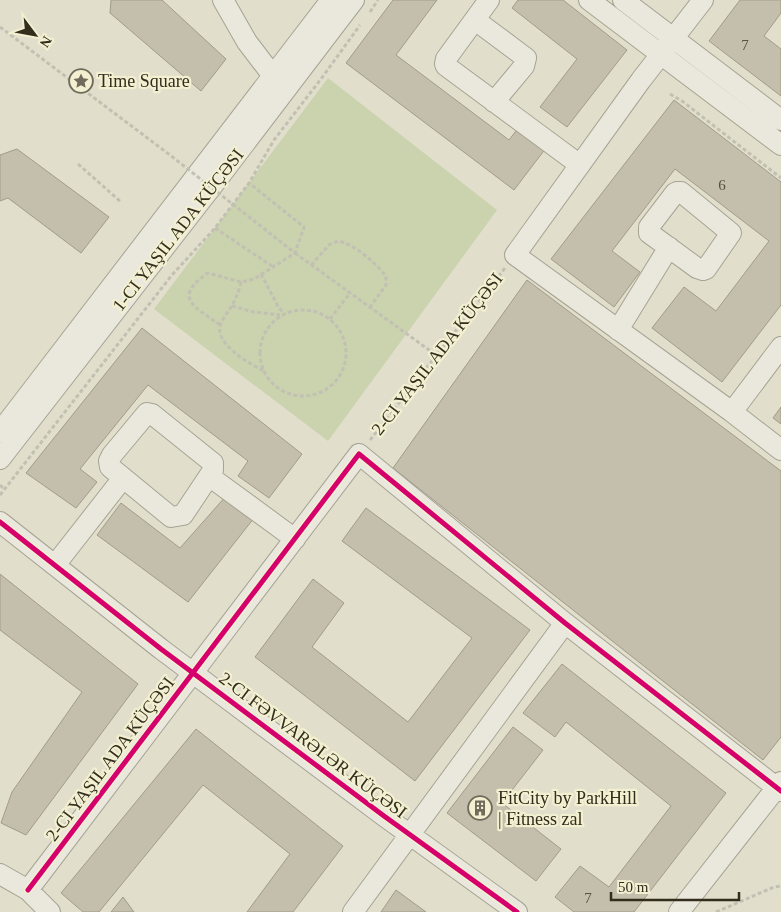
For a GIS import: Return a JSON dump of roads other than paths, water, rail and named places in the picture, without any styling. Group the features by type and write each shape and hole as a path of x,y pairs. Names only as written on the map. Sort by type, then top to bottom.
{"street":[{"path":"223,0 247,42 273,76"},
{"path":"0,432 331,0"},
{"path":"489,0 446,58 446,66 580,165"},
{"path":"589,0 781,144"},
{"path":"624,0 781,120"},
{"path":"703,0 515,255 732,412 781,450"},
{"path":"0,459 220,176 361,7"},
{"path":"475,20 526,58 524,66 494,102"},
{"path":"618,330 670,247"},
{"path":"732,412 781,347"},
{"path":"147,413 152,414 214,463 213,470 183,515 171,517 123,478 110,468 109,461 147,413"},
{"path":"28,890 359,454 565,623 780,787 679,912"},
{"path":"209,476 295,539"},
{"path":"55,565 123,478"},
{"name":"2-CI FƏVVARƏLƏR KÜÇƏSI","path":"0,522 161,649 384,816 517,912"},
{"path":"353,912 409,833 565,623"},
{"path":"0,874 28,890 50,912"}],"place":[{"name":"Time Square","path":"81,81"},
{"name":"FitCity by ParkHill | Fitness zal","path":"480,808"}]}
